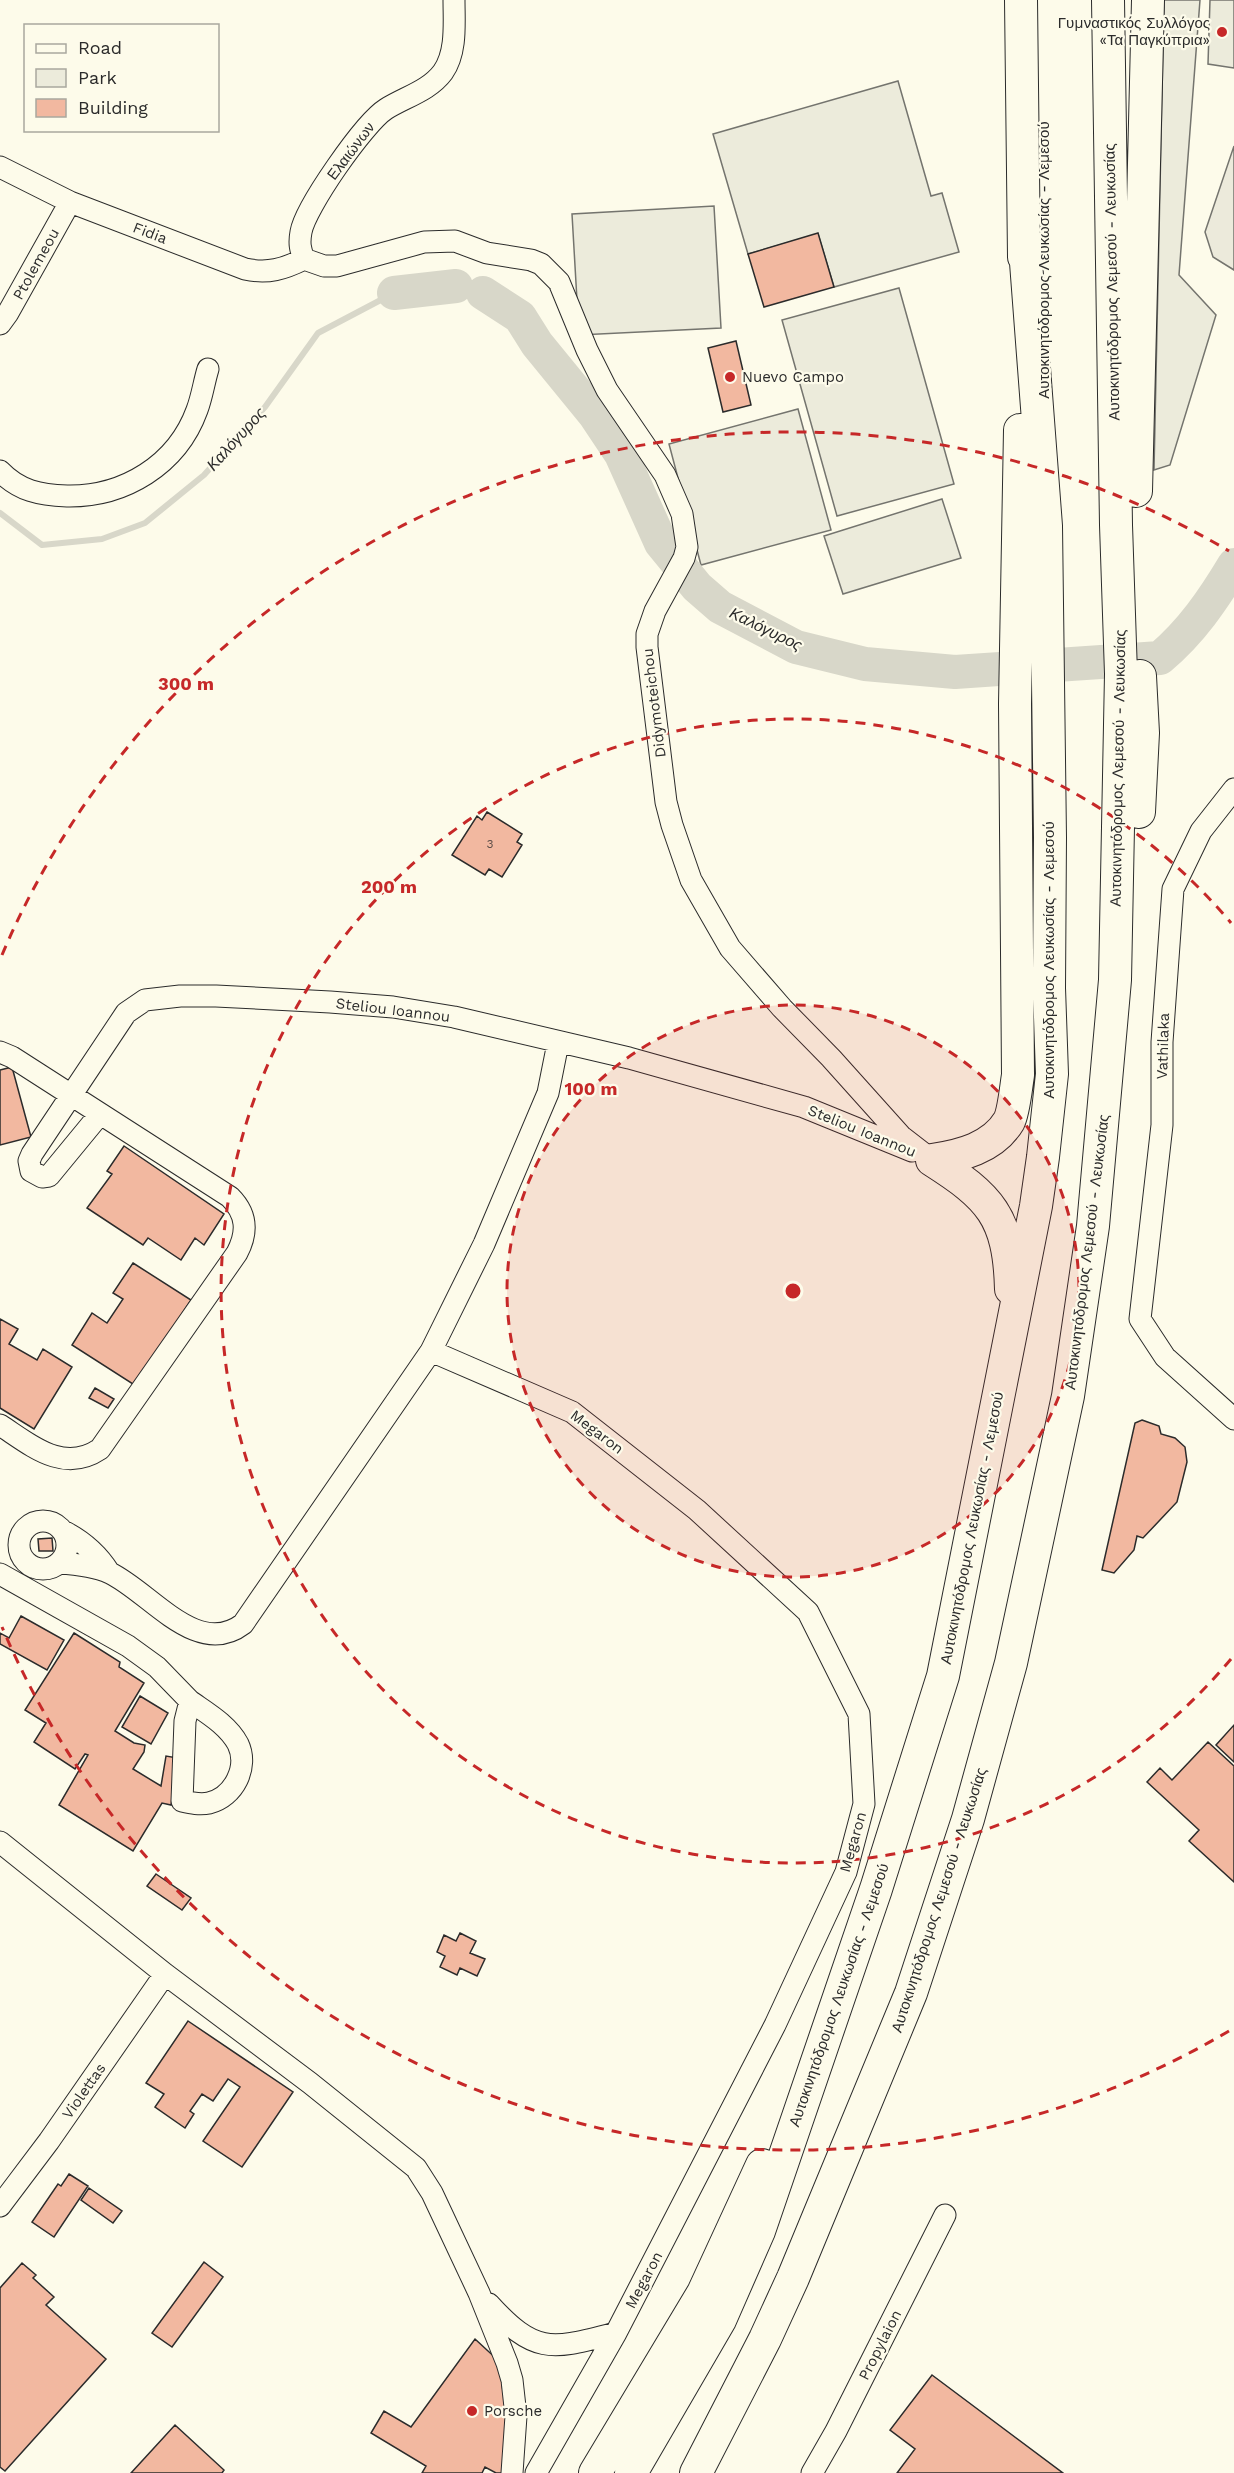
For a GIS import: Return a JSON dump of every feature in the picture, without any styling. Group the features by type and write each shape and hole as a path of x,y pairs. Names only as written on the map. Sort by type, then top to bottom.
{"highway":[{"path":"932,1160 958,1156 990,1142 1010,1120 1018,1075 1015,704 1024,236 1021,0"},
{"name":"Αυτοκινητόδρομος Λευκωσίας - Λεμεσού","path":"631,2473 687,2380 738,2283 759,2231 848,1969 943,1676 1036,1206 1052,1074 1049,988 1049,678 1045,523 1042,0"},
{"name":"Αυτοκινητόδρομος Λεμεσού - Λευκωσίας","path":"696,2473 794,2278 911,1993 968,1820 1011,1664 1068,1396 1093,1226 1115,980 1131,675 1108,0"},
{"path":"1126,525 1148,0"},
{"path":"1024,236 1045,523"},
{"path":"932,1160 981,1195 995,1214 1010,1263 1012,1329"},
{"path":"595,2473 703,2293 765,2158 814,2035 848,1969"}],"street":[{"name":"Ελαιώνων","path":"304,259 299,247 301,230 313,201 364,129 385,109 432,83 444,71 451,53 454,32 454,0"},
{"name":"Fidia","path":"0,167 70,202 245,270 261,273 274,271 304,259"},
{"name":"Ptolemeou","path":"0,324 9,313 70,202"},
{"name":"Didymoteichou","path":"304,259 324,266 337,266 424,242 455,241 487,253 519,256 541,264 559,282 587,351 607,390 665,475 675,494 686,531 687,547 655,611 647,634 647,647 666,802 691,880 717,927 752,975 901,1136 932,1160"},
{"path":"0,471 18,485 42,495 93,495 137,481 171,453 191,424 198,409 208,369"},
{"name":"Vathilaka","path":"1234,789 1200,831 1173,889 1162,1042 1162,1125 1140,1319 1165,1358 1234,1419"},
{"name":"Steliou Ioannou","path":"100,1114 49,1176 42,1177 34,1174 29,1167 30,1157 126,1013 135,1005 160,998 216,996 330,1002 454,1017 629,1058 804,1107 932,1160"},
{"path":"109,1572 89,1547 53,1523 45,1521 30,1524 20,1537 20,1552 29,1565 45,1569 59,1563 77,1564 109,1572 197,1632 219,1635 234,1630 250,1616 432,1351 484,1244 548,1093 558,1043"},
{"path":"0,1052 12,1057 230,1197 241,1210 246,1225 245,1235 237,1253 100,1449 74,1460 54,1458 0,1425"},
{"name":"Megaron","path":"432,1351 572,1412 697,1510 808,1612 859,1714 864,1804 846,1872 775,2025 616,2333 536,2473"},
{"path":"59,1563 67,1549 63,1531"},
{"path":"29,1565 8,1578 143,1656 190,1701 211,1715 232,1735 239,1747 241,1768 233,1787 223,1797 210,1803 196,1804 182,1801 185,1721 190,1701"},
{"path":"0,1842 165,1974 310,2083 416,2168 432,2193 479,2293 499,2340 512,2380 516,2416 512,2473"},
{"name":"Violettas","path":"0,2206 49,2141 165,1974"},
{"name":"Propylaion","path":"812,2473 846,2411 945,2215"},
{"path":"479,2293 512,2328 524,2337 540,2343 571,2343 616,2333"}],"green space":[{"path":"1164,0 1200,0 1179,275 1216,315 1170,465 1154,470"},
{"name":"Γυμναστικός Συλλόγος «Τα Παγκύπρια»","path":"1210,0 1234,0 1234,68 1208,64"},
{"path":"898,81 931,196 942,193 959,252 834,287 818,234 748,254 713,134"},
{"path":"714,206 721,328 579,335 572,214"},
{"path":"899,288 954,484 837,516 782,320"},
{"path":"798,409 831,530 701,565 669,444"},
{"path":"942,499 961,558 843,594 824,536"}],"shaded area":[{"path":"1234,146 1234,270 1213,257 1205,232"}],"building":[{"path":"818,233 834,287 764,307 748,254"},
{"name":"Nuevo Campo","path":"736,341 751,405 723,412 708,348"},
{"path":"487,812 522,834 517,842 522,845 502,877 489,869 485,875 452,855 477,816 482,820"},
{"path":"12,1067 31,1137 0,1145 0,1070"},
{"path":"124,1146 224,1214 204,1245 195,1238 181,1260 148,1238 143,1245 87,1208 112,1174 107,1171"},
{"path":"133,1263 191,1300 136,1386 72,1345 92,1313 107,1323 123,1299 113,1293"},
{"path":"0,1319 18,1329 9,1344 37,1360 43,1349 72,1367 34,1429 0,1408"},
{"path":"95,1388 114,1399 108,1408 89,1398"},
{"path":"1142,1420 1159,1426 1161,1434 1175,1438 1185,1447 1187,1462 1177,1502 1143,1538 1137,1536 1134,1550 1114,1573 1102,1570 1135,1423"},
{"path":"52,1538 53,1551 39,1551 38,1539"},
{"path":"21,1616 64,1640 47,1670 0,1644 0,1633 9,1638"},
{"path":"74,1633 120,1662 119,1667 144,1683 115,1731 134,1743 145,1745 144,1752 133,1769 161,1786 166,1756 178,1758 171,1805 162,1803 133,1851 59,1805 88,1755 85,1754 75,1769 34,1742 46,1723 25,1710"},
{"path":"140,1696 168,1713 151,1744 122,1727"},
{"path":"1234,1725 1234,1762 1216,1745"},
{"path":"1208,1742 1234,1766 1234,1882 1189,1841 1199,1830 1147,1782 1160,1768 1172,1780"},
{"path":"156,1874 191,1898 182,1910 147,1886"},
{"path":"460,1933 476,1941 470,1953 485,1959 477,1976 460,1968 457,1975 440,1967 445,1956 437,1952 444,1935 456,1941"},
{"path":"188,2021 293,2092 242,2167 203,2141 240,2087 228,2079 213,2101 202,2094 190,2111 194,2114 185,2128 155,2107 164,2094 146,2083"},
{"path":"69,2174 88,2186 54,2237 32,2222 58,2184 61,2186"},
{"path":"89,2188 122,2211 113,2223 81,2200"},
{"path":"204,2262 223,2277 172,2347 152,2333"},
{"path":"22,2263 36,2275 33,2278 54,2297 46,2305 106,2359 5,2471 0,2467 0,2288"},
{"path":"475,2339 500,2362 503,2392 510,2399 502,2473 496,2473 485,2467 482,2473 422,2473 426,2466 371,2433 384,2411 411,2427"},
{"path":"932,2375 1063,2473 897,2473 915,2449 890,2430"},
{"path":"175,2425 224,2470 222,2473 131,2473"}],"waterway":[{"name":"Καλόγυρος","path":"394,293 456,286"},
{"name":"Καλόγυρος","path":"0,513 42,545 102,539 145,523 204,475 265,407 318,333 394,293"},
{"name":"Καλόγυρος","path":"483,293 520,317 537,344 595,415 621,454 661,543 697,587 720,607 796,647 865,664 955,672 1160,658 1201,615 1234,565"}],"place":[{"name":"Γυμναστικός Συλλόγος «Τα Παγκύπρια»","path":"1222,32"},
{"name":"Nuevo Campo","path":"730,377"},
{"name":"Porsche","path":"472,2411"}]}
